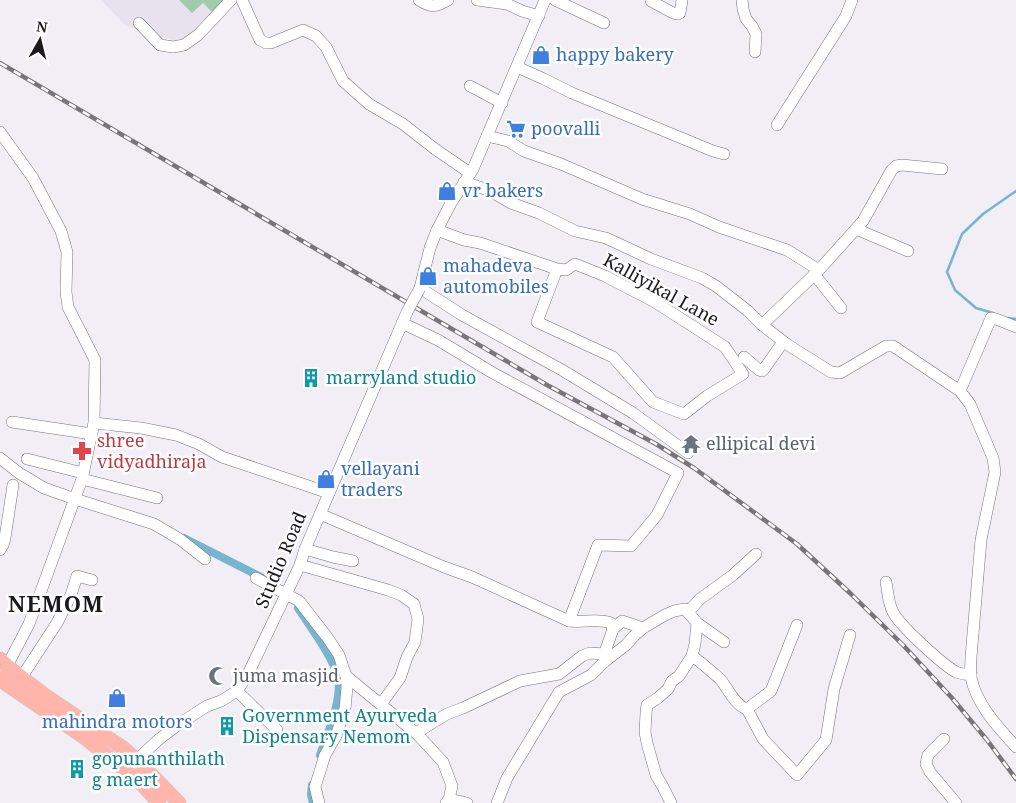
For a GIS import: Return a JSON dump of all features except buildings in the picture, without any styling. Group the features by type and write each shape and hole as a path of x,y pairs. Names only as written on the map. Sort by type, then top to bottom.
{"main road":[{"path":"2,668 21,678 123,748 179,803"},
{"path":"2,668 6,684 84,737 140,782 159,803"}],"street":[{"path":"139,23 160,45 173,47 184,45 198,35 231,0"},
{"path":"242,0 260,40 271,43 303,30 316,36 326,47 343,81 349,87 369,104 403,124 435,149 467,178 511,203 539,213 575,231 606,238 651,259 702,278 716,286 748,311 762,326 783,342 832,372 840,373 886,346 893,346 960,391 970,404 993,458 995,472 981,540 971,675 975,692 982,704 1016,747"},
{"path":"419,0 426,5 434,6 448,0"},
{"path":"477,0 507,4 539,16"},
{"name":"Studio Road","path":"125,770 179,724 207,706 221,701 236,691 248,674 287,595 404,318 420,288 430,248 437,230 467,178 487,136 545,0"},
{"path":"555,0 604,23"},
{"path":"651,1 678,14 682,0"},
{"path":"742,0 746,19 756,34 755,52"},
{"path":"777,125 846,16 852,0"},
{"path":"517,67 572,93 724,154"},
{"path":"470,86 502,103"},
{"path":"0,132 33,178 61,231 67,252 66,292 68,307 95,360 93,429 83,476 29,624 2,668"},
{"path":"487,136 508,141 524,151 561,164 642,199 690,214 719,227 787,250 816,272 841,308"},
{"path":"762,326 863,221 891,171 896,166 942,169"},
{"path":"856,229 908,251"},
{"name":"Kalliyikal Lane","path":"437,230 464,240 480,242 557,268 566,270 575,264 605,276 655,302 725,347 742,374 707,396 684,414 653,402 613,357 537,322 557,268"},
{"path":"420,288 462,315 562,370 633,413 688,453"},
{"path":"404,318 493,373 678,473 657,515 631,546 598,545 569,621"},
{"path":"960,391 991,318 1016,327"},
{"path":"744,357 758,370 762,371 783,342"},
{"path":"12,422 93,429 142,428 176,435 199,444 222,457 329,493"},
{"path":"0,458 19,473 44,488 154,524 181,540 205,560"},
{"path":"27,459 158,498"},
{"path":"0,550 5,538 13,484"},
{"path":"320,514 472,577 569,621 605,621 611,623 613,628"},
{"path":"305,549 352,561"},
{"path":"688,612 700,599 733,575 756,554"},
{"path":"300,564 388,590 401,595 414,604 418,619 415,642 407,656 400,678 381,704"},
{"path":"21,678 57,623 71,595 77,576 92,580"},
{"path":"256,578 299,601 339,655 346,676 345,709 336,736 325,755 315,787 319,803"},
{"path":"886,582 892,612 898,621 954,671 971,675"},
{"path":"604,658 626,645 643,628 674,611 685,610 697,623 724,642"},
{"path":"497,803 507,778 559,692 591,675 604,658 613,628 622,621 643,628"},
{"path":"671,803 656,775 645,732 646,713 648,705 668,689 692,656 697,623"},
{"path":"747,709 771,691 797,625"},
{"path":"692,656 718,677 742,707 747,709 763,739 796,776 826,740 834,689 850,635"},
{"path":"416,733 447,714 520,681 559,674 582,656 590,653 604,658"},
{"path":"346,676 416,733 443,762 452,786 447,801 467,803"},
{"path":"236,691 277,730"},
{"path":"944,738 928,755 926,764 930,772 956,803"}],"shaded area":[{"path":"101,0 228,0 182,43 126,26"}],"green space":[{"path":"179,0 224,0 212,12 203,3 192,13"}],"waterway":[{"path":"993,313 976,308 955,290 947,272 962,234 983,214 1016,191"},
{"path":"1008,318 1016,319"},
{"path":"184,538 263,578"},
{"path":"298,608 328,655 334,666 339,683 335,711 320,755"},
{"path":"312,785 311,795 313,803"}],"railway":[{"path":"0,63 547,385 656,444 694,468 797,544 851,594 903,645 952,698 1016,779"}],"place":[{"name":"happy bakery","path":"541,55"},
{"name":"poovalli","path":"516,129"},
{"name":"vr bakers","path":"447,191"},
{"name":"mahadeva automobiles","path":"428,276"},
{"name":"marryland studio","path":"311,378"},
{"name":"ellipical devi","path":"691,444"},
{"name":"shree vidyadhiraja","path":"82,451"},
{"name":"vellayani traders","path":"326,479"},
{"name":"juma masjid","path":"218,676"},
{"name":"mahindra motors","path":"117,698"},
{"name":"Government Ayurveda Dispensary Nemom","path":"227,726"},
{"name":"gopunanthilath g maert","path":"77,769"}],"district":[{"name":"NEMOM","path":"56,604"}]}
